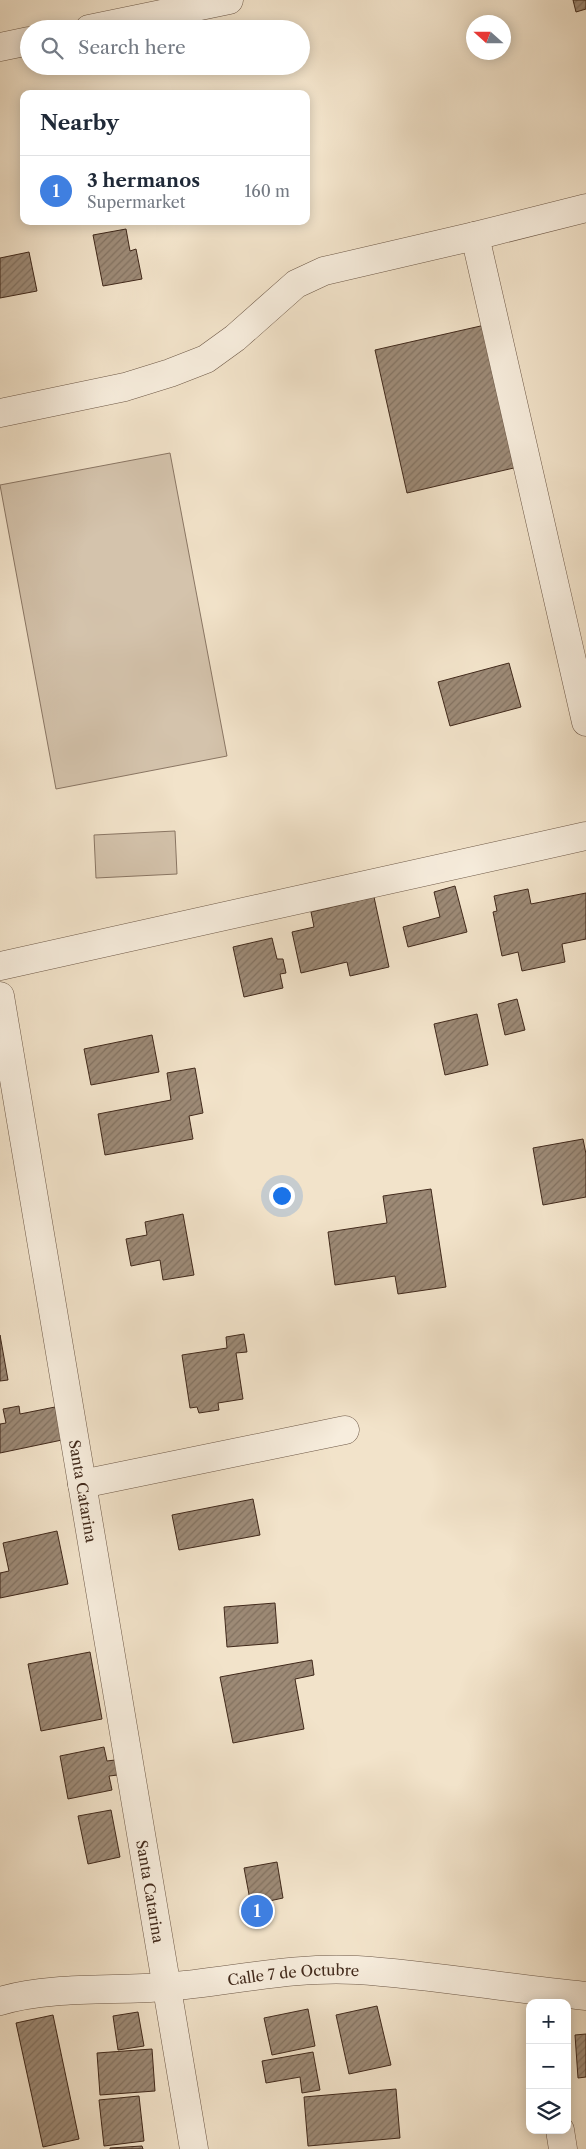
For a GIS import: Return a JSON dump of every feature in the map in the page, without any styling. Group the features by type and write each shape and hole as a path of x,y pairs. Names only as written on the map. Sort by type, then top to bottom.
{"street":[{"path":"133,20 230,0"},
{"path":"0,47 20,43"},
{"path":"0,413 125,387 206,359 235,338 296,284 324,272 586,208"},
{"path":"475,236 586,722"},
{"path":"0,966 586,836"},
{"name":"Santa Catarina","path":"0,996 194,2149"},
{"path":"82,1484 345,1430"},
{"name":"Calle 7 de Octubre","path":"0,2001 17,1996 166,1986 309,1970 356,1970 536,1997 586,1996"},
{"path":"561,2134 563,2149"}],"shaded area":[{"path":"170,453 227,756 56,789 0,485"},
{"path":"175,831 177,874 96,878 94,835"}],"building":[{"path":"573,0 586,0 586,9 576,12"},
{"path":"126,229 130,251 136,249 142,279 103,286 93,235"},
{"path":"29,252 37,291 0,298 0,258"},
{"path":"485,325 518,467 407,493 375,350"},
{"path":"509,663 521,707 450,726 438,682"},
{"path":"455,886 467,932 408,947 403,927 440,917 434,892"},
{"path":"528,889 531,904 586,893 586,939 562,944 565,962 522,971 518,952 502,956 493,912 497,911 494,896"},
{"path":"374,897 389,967 350,976 347,962 301,973 292,932 314,927 311,912"},
{"path":"272,938 277,959 283,959 286,973 280,974 283,988 244,997 233,947"},
{"path":"517,999 525,1030 505,1035 498,1004"},
{"path":"477,1014 488,1065 445,1075 434,1024"},
{"path":"152,1035 159,1072 91,1085 84,1049"},
{"path":"195,1068 203,1113 189,1116 193,1139 105,1155 98,1114 171,1100 167,1073"},
{"path":"583,1139 586,1154 586,1197 543,1205 533,1148"},
{"path":"431,1189 446,1287 398,1294 395,1276 335,1285 328,1232 387,1223 383,1196"},
{"path":"183,1214 194,1275 163,1280 160,1260 131,1266 126,1239 147,1235 145,1222"},
{"path":"244,1334 247,1352 236,1353 243,1399 218,1403 219,1410 199,1413 197,1407 190,1408 182,1355 227,1348 226,1337"},
{"path":"0,1335 8,1380 0,1381"},
{"path":"19,1406 20,1414 55,1407 62,1440 0,1453 0,1424 6,1423 3,1409"},
{"path":"253,1499 260,1535 179,1550 172,1515"},
{"path":"57,1531 68,1584 0,1598 0,1573 9,1571 3,1543"},
{"path":"275,1603 278,1643 227,1647 224,1607"},
{"path":"90,1652 102,1719 41,1731 28,1664"},
{"path":"312,1660 314,1675 295,1679 304,1729 233,1743 220,1677"},
{"path":"104,1747 107,1761 115,1760 118,1775 109,1776 112,1790 68,1799 60,1756"},
{"path":"111,1810 120,1857 88,1864 78,1816"},
{"path":"277,1862 283,1898 251,1905 244,1868"},
{"path":"377,2006 391,2065 349,2074 336,2015"},
{"path":"308,2009 315,2046 272,2055 264,2018"},
{"path":"138,2012 144,2046 118,2050 113,2016"},
{"path":"53,2015 79,2139 43,2147 16,2023"},
{"path":"586,2034 586,2077 578,2078 575,2035"},
{"path":"152,2049 155,2091 100,2095 97,2053"},
{"path":"313,2052 320,2090 302,2093 300,2077 266,2083 262,2061"},
{"path":"396,2089 400,2138 308,2146 304,2097"},
{"path":"139,2096 144,2141 104,2146 99,2100"},
{"path":"142,2146 143,2149 110,2149 110,2148"}],"place":[{"name":"3 hermanos","path":"257,1911"}]}
